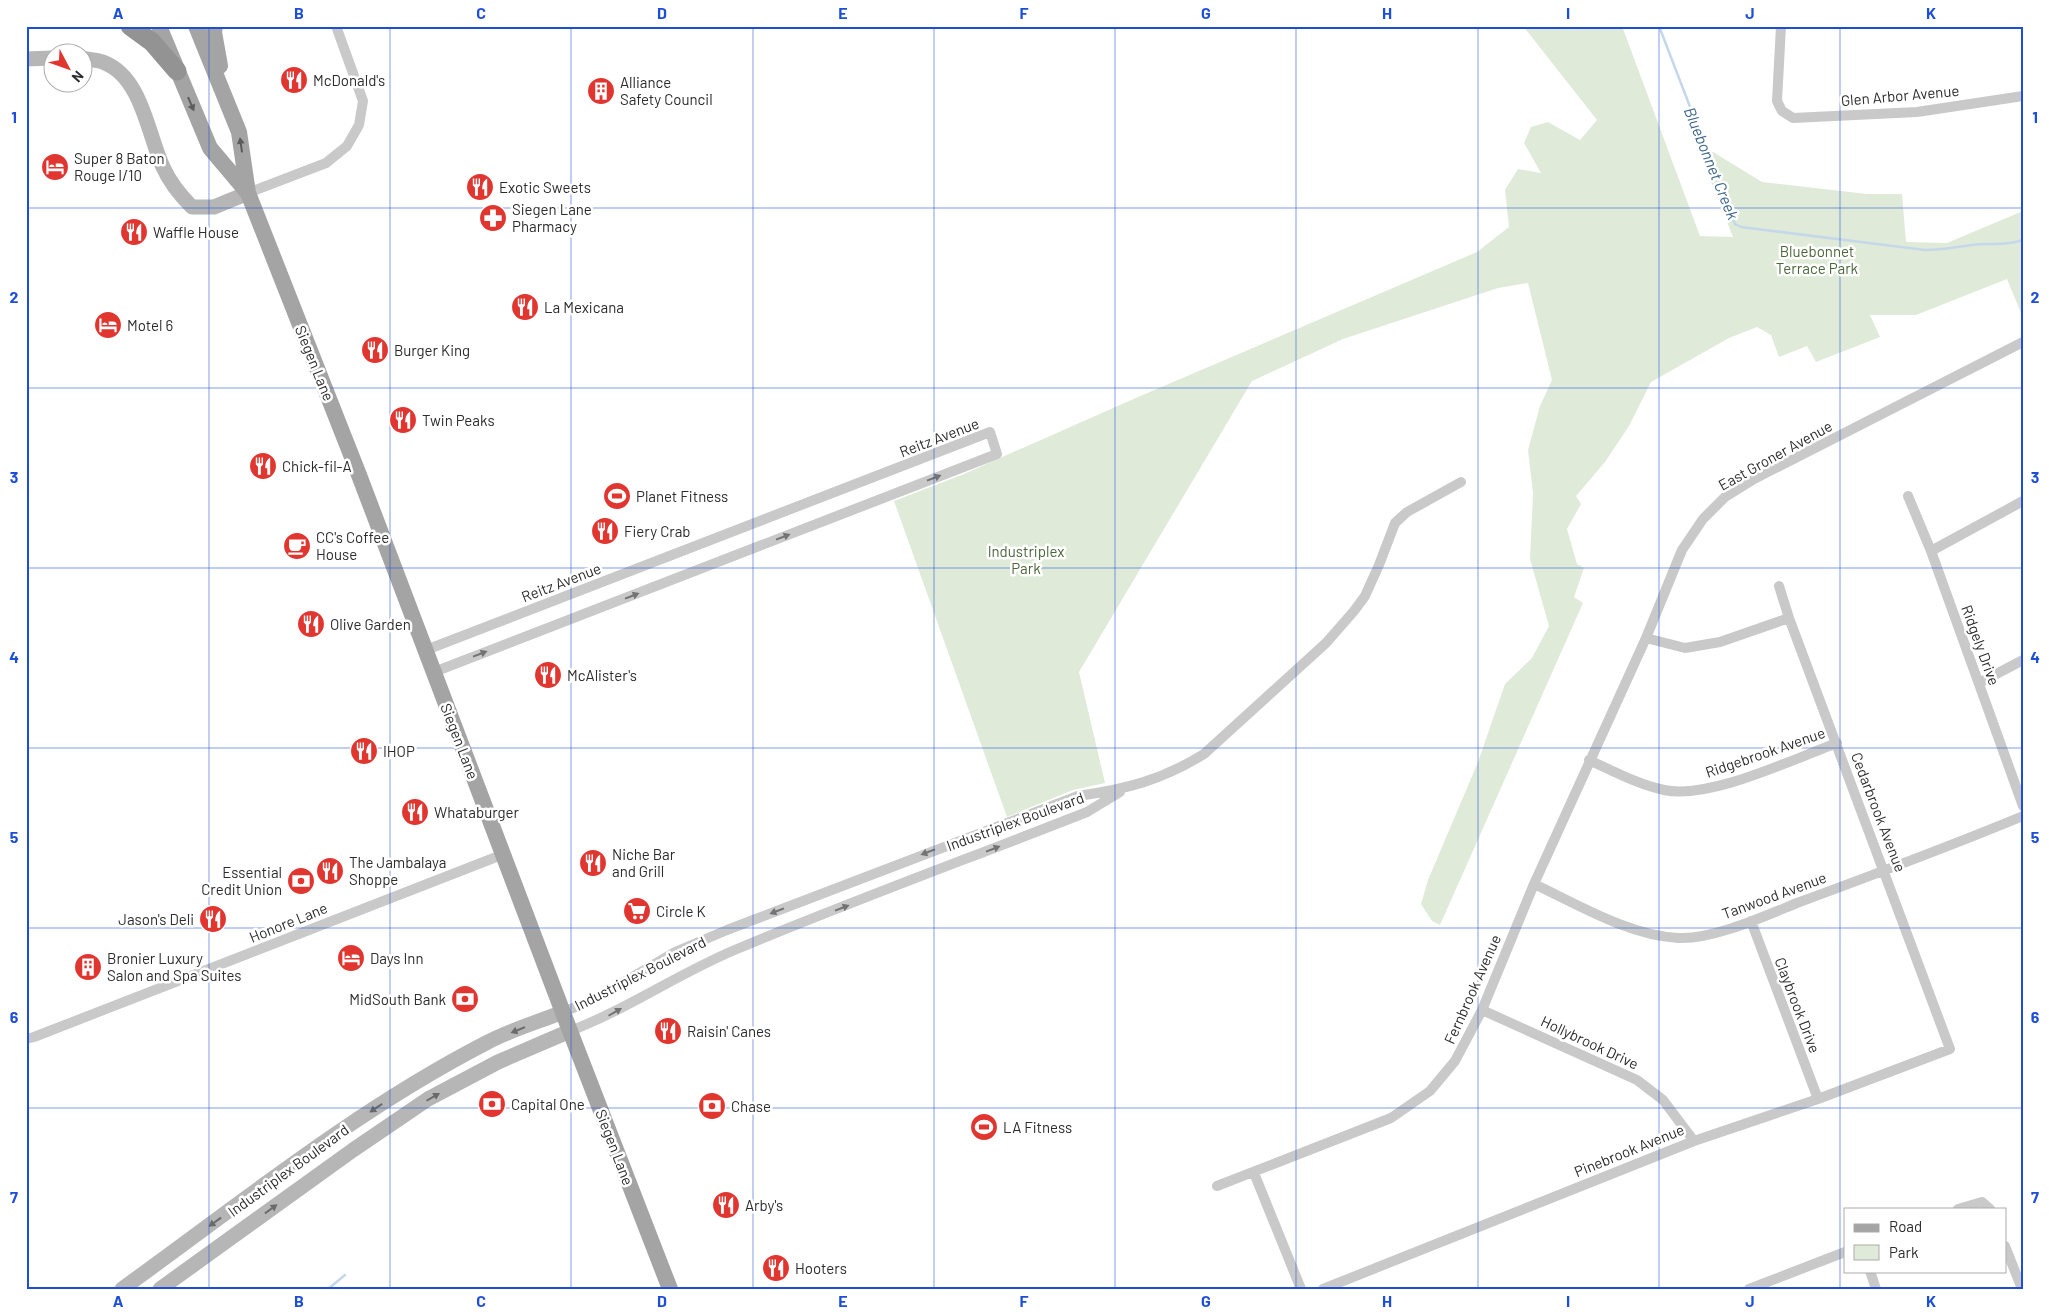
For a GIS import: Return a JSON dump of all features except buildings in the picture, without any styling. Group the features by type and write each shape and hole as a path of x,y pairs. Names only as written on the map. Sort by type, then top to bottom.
{"highway":[{"path":"130,26 152,42 177,71"}],"main road":[{"name":"Siegen Lane","path":"159,26 210,148 248,193"},
{"name":"Siegen Lane","path":"196,26 239,132 248,193 426,650 670,1289"},
{"path":"215,26 214,32 223,93"}],"street":[{"path":"92,60 106,63 126,79 140,101 163,167 176,191 192,207 214,207 326,163 347,146 359,125 362,101 336,26"},
{"name":"Glen Arbor Avenue","path":"1781,26 1777,101 1782,111 1793,118 1917,112 2023,96"},
{"path":"26,59 42,58"},
{"name":"East Groner Avenue","path":"1589,760 1646,638 1682,550 1703,519 1725,497 1754,479 2023,342"},
{"name":"Reitz Avenue","path":"426,650 990,432 997,454 434,672"},
{"name":"Industriplex Boulevard","path":"160,1289 352,1150 428,1099 498,1062 604,1018 677,977 736,950 1087,812 1124,790 1155,779 1204,754 1326,642 1354,611 1365,596 1380,565 1395,523 1407,512 1461,482"},
{"name":"Ridgely Drive","path":"1908,496 1931,550 2023,806"},
{"path":"1931,550 2023,501"},
{"name":"Cedarbrook Avenue","path":"1779,586 1789,618 1950,1049"},
{"path":"1646,638 1685,648 1720,642 1789,618"},
{"path":"1979,683 2023,660"},
{"name":"Ridgebrook Avenue","path":"1589,760 1637,782 1666,791 1700,790 1737,780 1837,743"},
{"name":"Fernbrook Avenue","path":"1217,1186 1391,1118 1430,1091 1455,1061 1482,1010 1534,884 1589,760"},
{"name":"Industriplex Boulevard","path":"122,1289 340,1132 417,1080 488,1042 595,999 674,952 728,930 1078,796 1124,790"},
{"name":"Tanwood Avenue","path":"1534,884 1645,932 1679,938 1713,933 1751,921 1885,871 2023,816"},
{"name":"Honore Lane","path":"26,1039 504,854"},
{"name":"Claybrook Drive","path":"1751,921 1818,1099"},
{"name":"Hollybrook Drive","path":"1482,1010 1637,1080 1663,1100 1694,1140"},
{"name":"Pinebrook Avenue","path":"1323,1289 1694,1140 1818,1099 1950,1049"},
{"path":"1254,1173 1299,1288"},
{"path":"1965,1208 1986,1205"},
{"path":"2006,1249 2022,1289"},
{"path":"1749,1289 1844,1252"},
{"path":"1870,1272 1876,1289"}],"green space":[{"path":"1523,26 1622,26 1700,236 1733,237 1695,141 1762,182 1867,194 1902,194 1906,242 1947,243 2023,211 2023,318 2007,279 1916,315 1870,315 1880,337 1816,362 1807,346 1779,357 1771,335 1757,327 1729,338 1651,382 1629,426 1605,462 1576,496 1581,504 1567,529 1577,564 1584,568 1574,597 1583,603 1440,925 1432,921 1421,904 1428,880 1478,762 1505,684 1532,658 1549,626 1530,559 1533,493 1528,450 1540,406 1552,380 1528,283 1498,288 1343,339 1252,381 1079,672 1105,783 1073,790 1007,817 894,501 964,474 1138,397 1477,252 1509,227 1505,190 1518,169 1541,173 1524,143 1531,127 1548,122 1580,140 1597,120"}],"waterway":[{"name":"Bluebonnet Creek","path":"1659,26 1735,224 1741,227 1925,250 2009,243 2023,240"},
{"path":"328,1289 345,1275"}],"place":[{"name":"McDonald's","path":"294,80"},
{"name":"Alliance Safety Council","path":"601,91"},
{"name":"Super 8 Baton Rouge I/10","path":"55,167"},
{"name":"Exotic Sweets","path":"480,187"},
{"name":"Siegen Lane Pharmacy","path":"493,218"},
{"name":"Waffle House","path":"134,232"},
{"name":"La Mexicana","path":"525,307"},
{"name":"Motel 6","path":"108,325"},
{"name":"Burger King","path":"375,350"},
{"name":"Twin Peaks","path":"403,420"},
{"name":"Chick-fil-A","path":"263,466"},
{"name":"Planet Fitness","path":"617,496"},
{"name":"Fiery Crab","path":"605,531"},
{"name":"CC's Coffee House","path":"297,546"},
{"name":"Olive Garden","path":"311,624"},
{"name":"McAlister's","path":"548,675"},
{"name":"IHOP","path":"364,751"},
{"name":"Whataburger","path":"415,812"},
{"name":"Niche Bar and Grill","path":"593,863"},
{"name":"The Jambalaya Shoppe","path":"330,871"},
{"name":"Essential Credit Union","path":"301,881"},
{"name":"Circle K","path":"637,911"},
{"name":"Jason's Deli","path":"213,919"},
{"name":"Days Inn","path":"351,958"},
{"name":"Bronier Luxury Salon and Spa Suites","path":"88,967"},
{"name":"MidSouth Bank","path":"465,999"},
{"name":"Raisin' Canes","path":"668,1031"},
{"name":"Capital One","path":"492,1104"},
{"name":"Chase","path":"712,1106"},
{"name":"LA Fitness","path":"984,1127"},
{"name":"Arby's","path":"726,1205"},
{"name":"Hooters","path":"776,1268"}],"park label":[{"name":"Bluebonnet Terrace Park","path":"1817,260"},
{"name":"Industriplex Park","path":"1026,560"}]}
